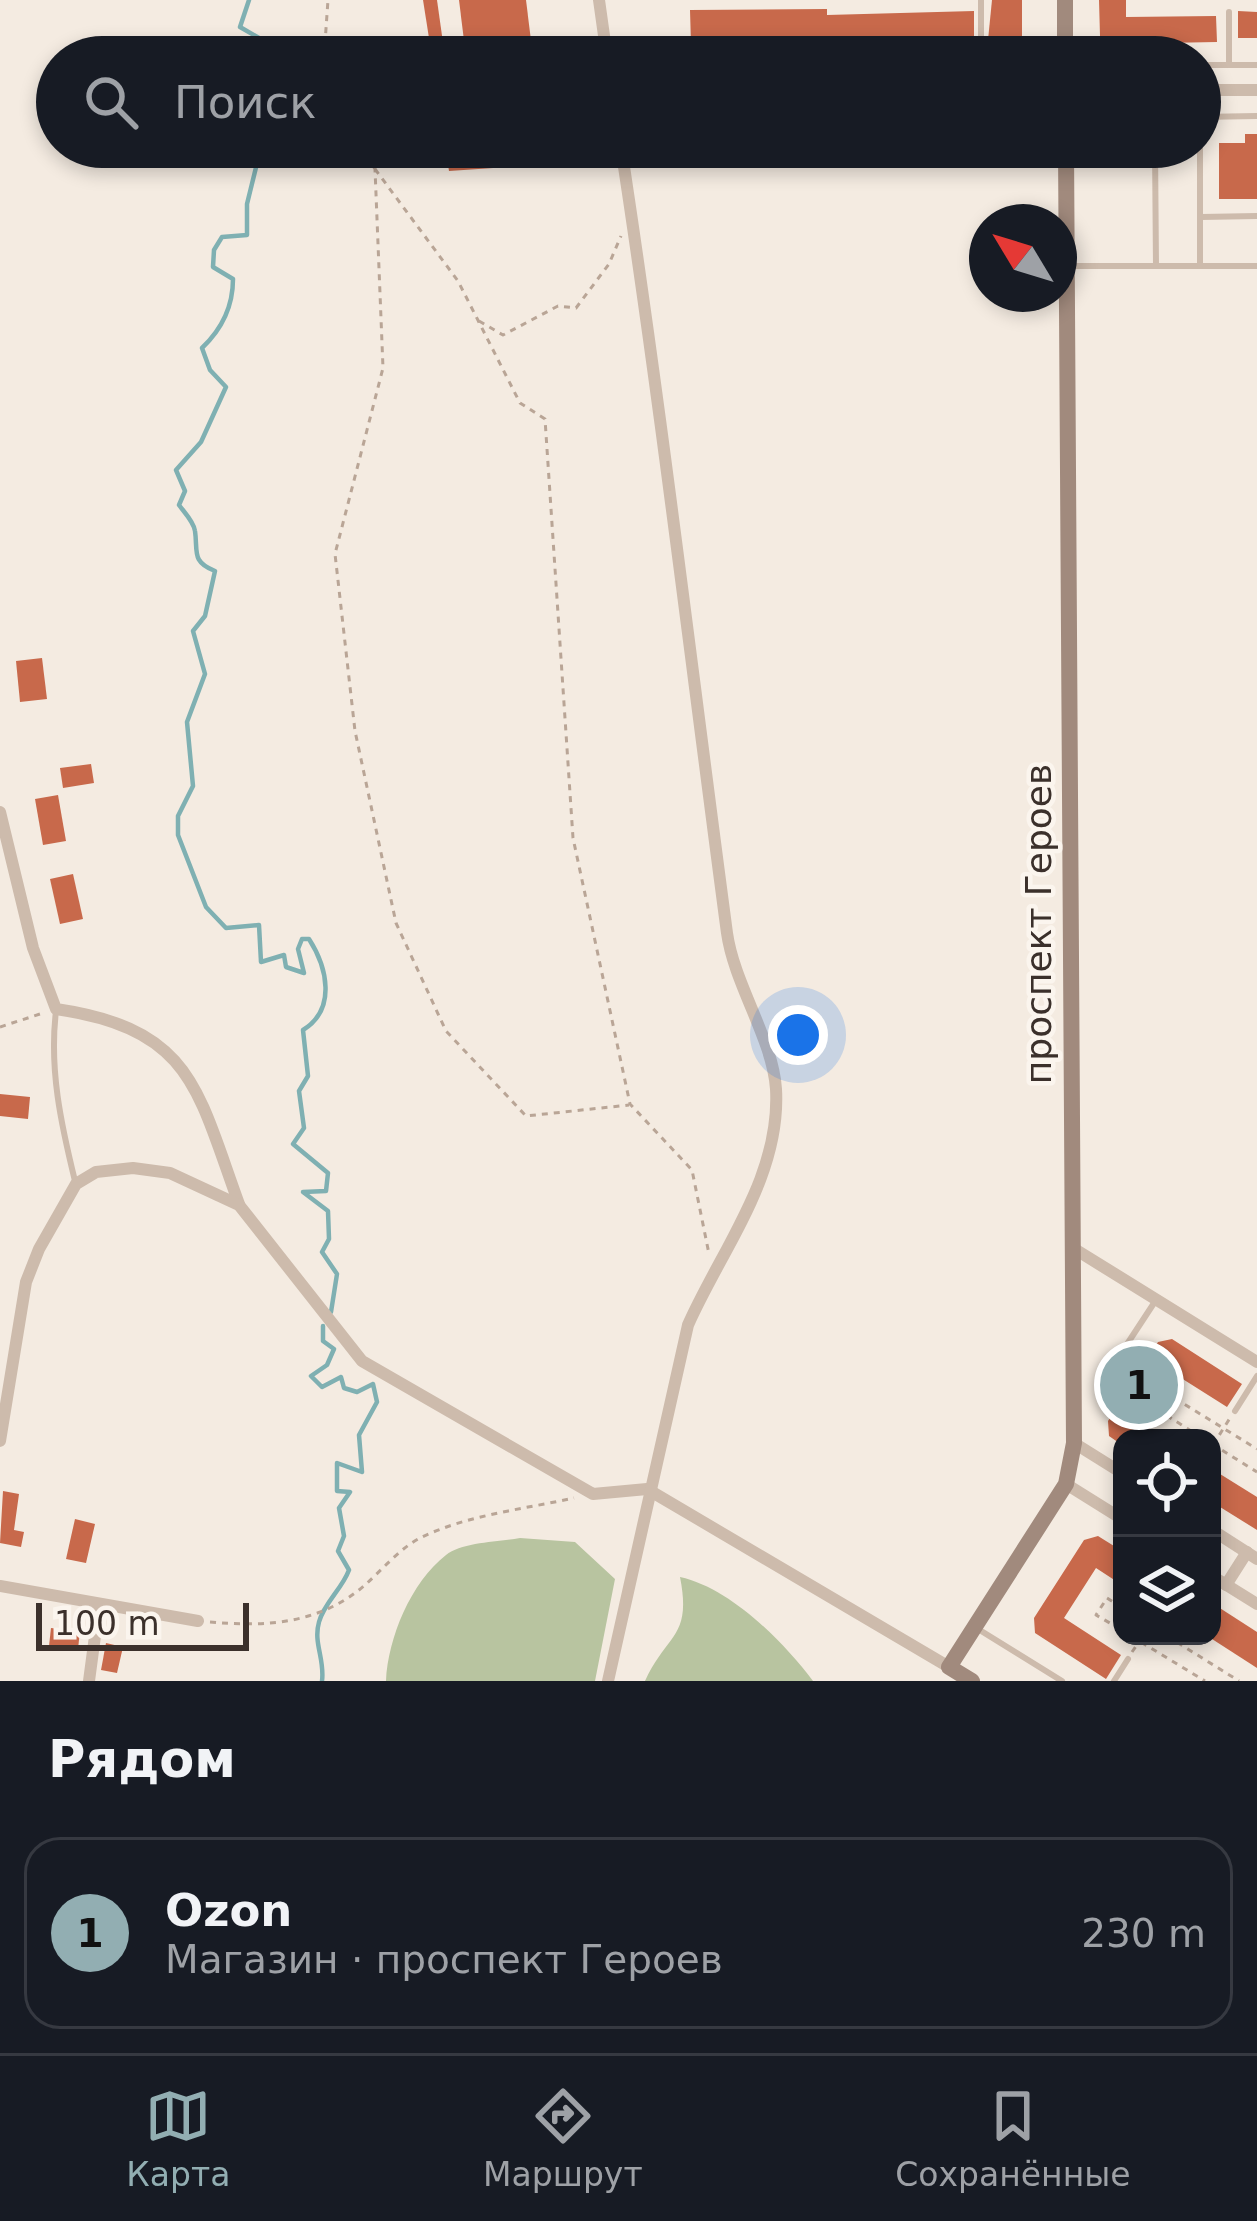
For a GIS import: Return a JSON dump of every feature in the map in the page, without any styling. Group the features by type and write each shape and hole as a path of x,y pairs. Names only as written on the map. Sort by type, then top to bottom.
{"street":[{"path":"599,0 605,36"},
{"path":"1065,0 1065,36"},
{"path":"1221,90 1257,90"},
{"path":"608,1681 647,1489 688,1324 712,1270 747,1220 771,1131 776,1087 729,945 624,168"},
{"name":"проспект Героев","path":"1066,168 1066,204"},
{"name":"проспект Героев","path":"950,1667 1066,1484 1074,1443 1067,312"},
{"path":"0,812 33,948 56,1009 124,1023 154,1039 181,1064 202,1102 239,1205 362,1361 593,1493 647,1489 972,1681"},
{"path":"0,1441 26,1282 76,1184 97,1172 133,1168 170,1173 239,1205"},
{"path":"1072,1248 1257,1362"},
{"path":"1074,1443 1113,1467"},
{"path":"1066,1484 1113,1513"},
{"path":"1221,1536 1252,1555 1226,1585"},
{"path":"1221,1582 1257,1604"},
{"path":"0,1586 198,1621"},
{"path":"89,1681 98,1606"}],"lane":[{"path":"981,0 981,36"},
{"path":"1229,12 1229,65"},
{"path":"1221,65 1257,65"},
{"path":"1221,117 1257,116"},
{"path":"1154,168 1156,266"},
{"path":"1199,266 1200,168"},
{"path":"1200,217 1257,216"},
{"path":"1077,266 1257,266"},
{"path":"56,1009 52,1043 60,1117 76,1184"},
{"path":"1114,1364 1156,1300"},
{"path":"1235,1411 1257,1376"},
{"path":"975,1627 1062,1681"},
{"path":"1114,1681 1128,1659"}],"path":[{"path":"324,36 328,0"},
{"path":"375,169 458,281 520,403 545,418 573,838 630,1104 692,1170 712,1270"},
{"path":"375,169 382,368 335,554 355,731 396,923 446,1031 526,1116 630,1104"},
{"path":"477,321 503,335 558,306 576,308 609,265 631,213"},
{"path":"0,1028 56,1009"},
{"path":"1188,1429 1166,1415 1176,1399 1257,1450"},
{"path":"1221,1432 1235,1411"},
{"path":"1221,1450 1257,1472"},
{"path":"198,1621 270,1627 323,1611 344,1604 417,1539 458,1524 593,1493"},
{"path":"1113,1602 1106,1598 1096,1615 1113,1625"},
{"path":"1128,1659 1137,1645"},
{"path":"1151,1645 1204,1681"},
{"path":"1181,1645 1239,1681"}],"green space":[{"path":"520,1538 575,1542 615,1579 595,1681 386,1681 391,1647 404,1612 433,1566 461,1547"},
{"path":"680,1577 718,1592 754,1618 813,1681 645,1681 680,1624"}],"building":[{"path":"423,0 437,0 442,36 429,36"},
{"path":"459,0 526,0 530,36 463,36"},
{"path":"992,0 1022,0 1022,36 988,36"},
{"path":"1099,0 1126,0 1126,17 1216,16 1217,36 1100,36"},
{"path":"827,9 827,15 974,11 974,36 691,36 690,10"},
{"path":"1238,11 1257,12 1257,38 1238,38"},
{"path":"1245,134 1257,134 1257,199 1219,199 1221,143 1245,143"},
{"path":"42,658 47,699 20,702 16,661"},
{"path":"91,764 94,783 63,788 60,768"},
{"path":"58,795 66,841 43,845 35,799"},
{"path":"73,874 83,919 60,924 50,879"},
{"path":"0,1094 30,1097 28,1119 0,1116"},
{"path":"1172,1339 1242,1384 1227,1407 1170,1371 1138,1421 1150,1429 1113,1429 1113,1439 1108,1421 1158,1342"},
{"path":"1221,1475 1257,1497 1257,1530 1221,1508"},
{"path":"3,1491 19,1494 14,1530 24,1532 21,1547 0,1543"},
{"path":"75,1519 95,1524 86,1563 66,1559"},
{"path":"1098,1536 1113,1545 1113,1579 1096,1568 1064,1618 1121,1655 1106,1679 1035,1633 1034,1618 1084,1540"},
{"path":"1221,1609 1257,1632 1257,1668 1221,1645"},
{"path":"51,1628 80,1631 78,1649 49,1646"},
{"path":"106,1643 123,1647 117,1673 101,1670"}],"waterway":[{"path":"249,0 240,27 256,36"},
{"path":"256,168 247,204 247,235 222,237 214,250 213,267 233,279 231,299 225,317 202,348 210,370 226,387 201,442 176,470 185,491 179,505 194,528 197,555 215,571 205,616 193,631 205,674 187,722 193,786 178,816 178,835 206,907 226,928 259,925 261,962 284,955 286,967 304,973 298,949 302,939 309,939 320,962 325,999 314,1021 303,1030 308,1076 299,1091 304,1128 293,1144 328,1173 326,1191 303,1192 328,1211 329,1239 322,1252 337,1274 331,1312"},
{"path":"322,1681 319,1622 349,1570 338,1551 344,1536 339,1508 350,1492 337,1491 337,1463 362,1472 359,1435 377,1402 373,1384 357,1392 344,1388 341,1377 322,1387 311,1376 327,1365 334,1349 323,1341 323,1326"}],"place":[{"name":"Ozon","path":"1139,1385"}]}
